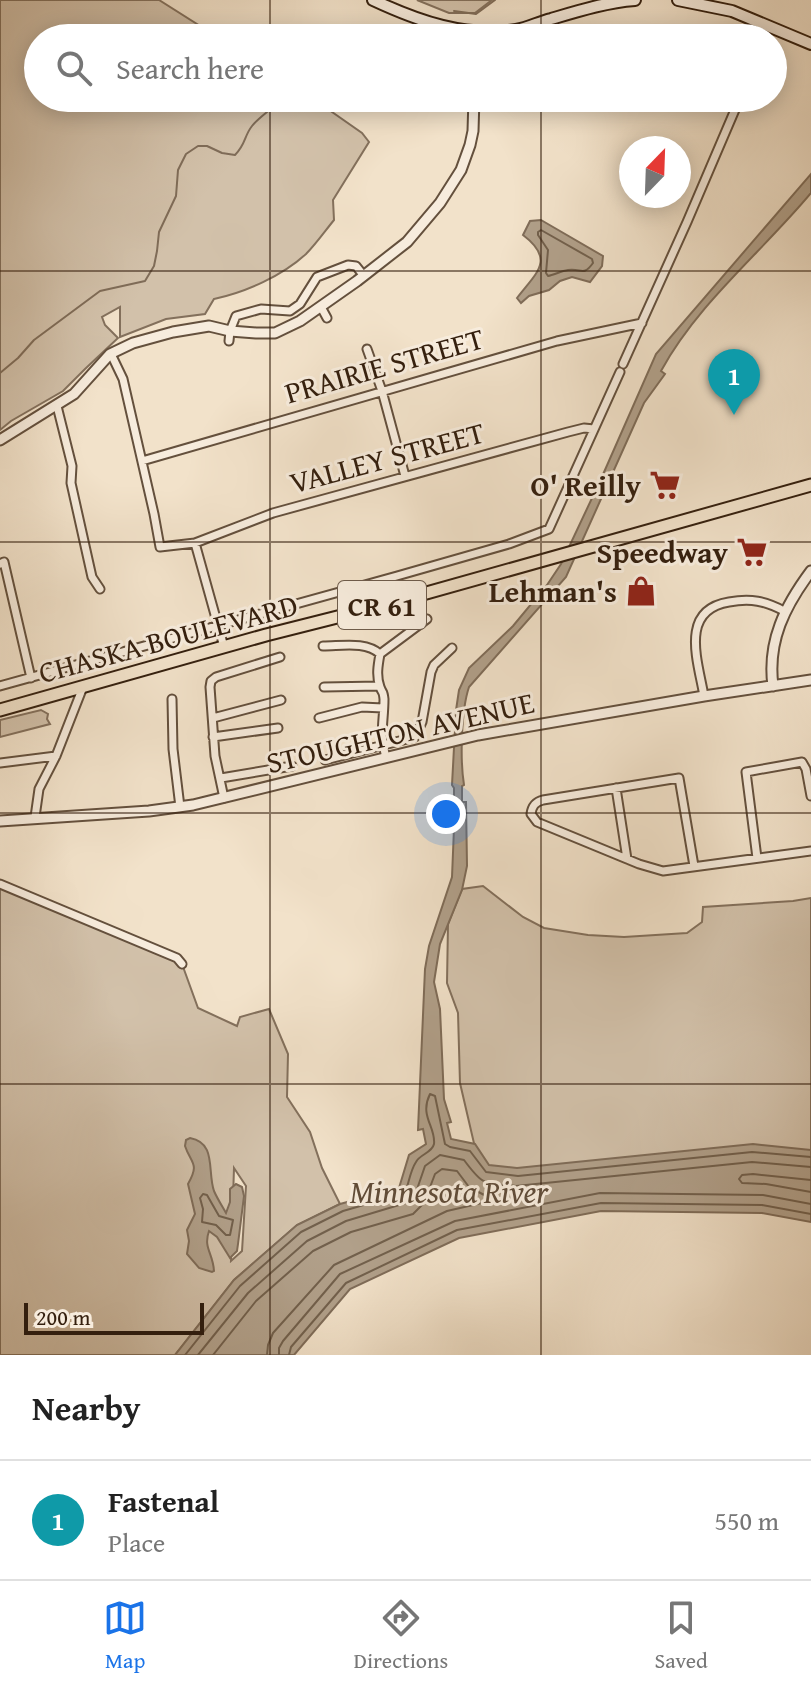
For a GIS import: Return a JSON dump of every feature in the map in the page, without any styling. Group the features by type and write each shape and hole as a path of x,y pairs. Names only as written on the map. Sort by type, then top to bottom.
{"main road":[{"path":"373,0 433,24"},
{"path":"534,24 586,9 635,0"},
{"path":"678,0 732,11 754,24"},
{"path":"787,37 811,44"},
{"name":"CHASKA BOULEVARD","path":"0,710 811,487"}],"street":[{"path":"0,440 74,394 111,354 133,343 209,326 230,336 275,333 321,307 407,242 440,203 461,170 470,145 474,112"},
{"path":"0,686 492,549 549,529 734,112"},
{"path":"230,336 236,316 261,309 290,311 300,304 317,277 328,272 348,265 356,266 364,276"},
{"path":"321,307 327,318"},
{"name":"PRAIRIE STREET","path":"142,461 557,341 642,323"},
{"path":"367,349 405,476"},
{"path":"111,354 123,379 160,547 195,543 224,647"},
{"path":"57,406 72,466 71,483 92,577 100,589"},
{"name":"VALLEY STREET","path":"195,543 273,513 568,432 594,429"},
{"path":"2,563 31,678"},
{"path":"773,686 772,651 784,611 811,571"},
{"path":"704,696 696,630 698,620 706,611 717,604 748,599 760,600 784,611"},
{"path":"386,758 382,745 384,698 377,667 380,654 427,619"},
{"path":"323,646 369,647 380,654"},
{"path":"325,760 415,737 422,722 431,672 452,648"},
{"path":"224,798 215,756 211,681 280,657"},
{"name":"STOUGHTON AVENUE","path":"0,821 180,807 478,735 811,680"},
{"path":"324,687 379,686"},
{"path":"35,817 39,789 56,756 83,687"},
{"path":"172,699 173,749 180,807"},
{"path":"213,718 281,700"},
{"path":"319,718 362,707 383,708"},
{"path":"213,737 278,728"},
{"path":"0,763 56,756"},
{"path":"757,858 746,772 802,762 811,796"},
{"path":"221,778 292,766"},
{"path":"694,866 679,778 537,802 532,807 531,814 537,822 663,871 811,851"},
{"path":"616,788 627,859"},
{"path":"0,894 2,884 177,958 182,964"}],"shaded area":[{"path":"0,0 159,0 197,24 24,24 24,112 332,112 362,133 369,142 333,200 334,220 296,262 263,282 214,299 205,314 166,319 120,337 120,307 102,317 105,325 118,338 63,391 0,430"},
{"path":"417,0 492,0 475,13 449,13"},
{"path":"41,710 48,714 50,724 0,737 0,720"},
{"path":"0,884 182,964 198,1008 237,1026 240,1017 269,1009 288,1054 287,1097 310,1132 322,1168 340,1204 297,1225 234,1280 175,1355 0,1355","holes":["234,1168 246,1186 242,1251 231,1261"]},
{"path":"483,886 523,917 544,928 624,937 687,933 702,922 703,907 811,898 811,1152 521,1173 485,1168 476,1152 460,1083 458,1013 447,983 448,924 462,889"}],"water":[{"name":"Minnesota River","path":"811,174 811,193 712,300 676,346 661,371 665,374 644,403 566,577 469,687 464,709 462,749 467,866 462,890 440,944 434,982 440,1009 444,1099 451,1122 447,1123 451,1139 475,1144 489,1165 517,1168 753,1144 811,1150 811,1222 762,1213 601,1211 459,1238 350,1289 294,1355 175,1355 234,1280 297,1225 340,1204 399,1188 409,1155 426,1144 423,1129 418,1130 425,969 429,946 452,877 454,828 451,802 454,801 452,785 459,690 469,668 513,626 561,564 656,354"},
{"path":"541,220 603,256 602,266 590,282 572,277 560,281 549,290 529,296 521,303 517,298 536,274 541,259 533,244 523,235 530,221"},
{"path":"190,1138 198,1141 208,1152 214,1191 226,1213 230,1189 236,1184 242,1187 244,1196 237,1251 230,1258 217,1237 209,1231 207,1242 212,1272 199,1268 187,1254 187,1230 195,1214 188,1184 194,1167 185,1146"}],"waterway":[{"path":"454,11 476,14 495,0"},
{"path":"0,373 34,340 100,291 145,281 154,266 159,232 176,196 178,170 186,154 198,146 207,146 235,155 252,126 267,112"}],"place":[{"name":"Fastenal","path":"734,415"},
{"name":"O' Reilly","path":"665,485"},
{"name":"Speedway","path":"752,552"},
{"name":"Lehman's","path":"641,591"}]}
